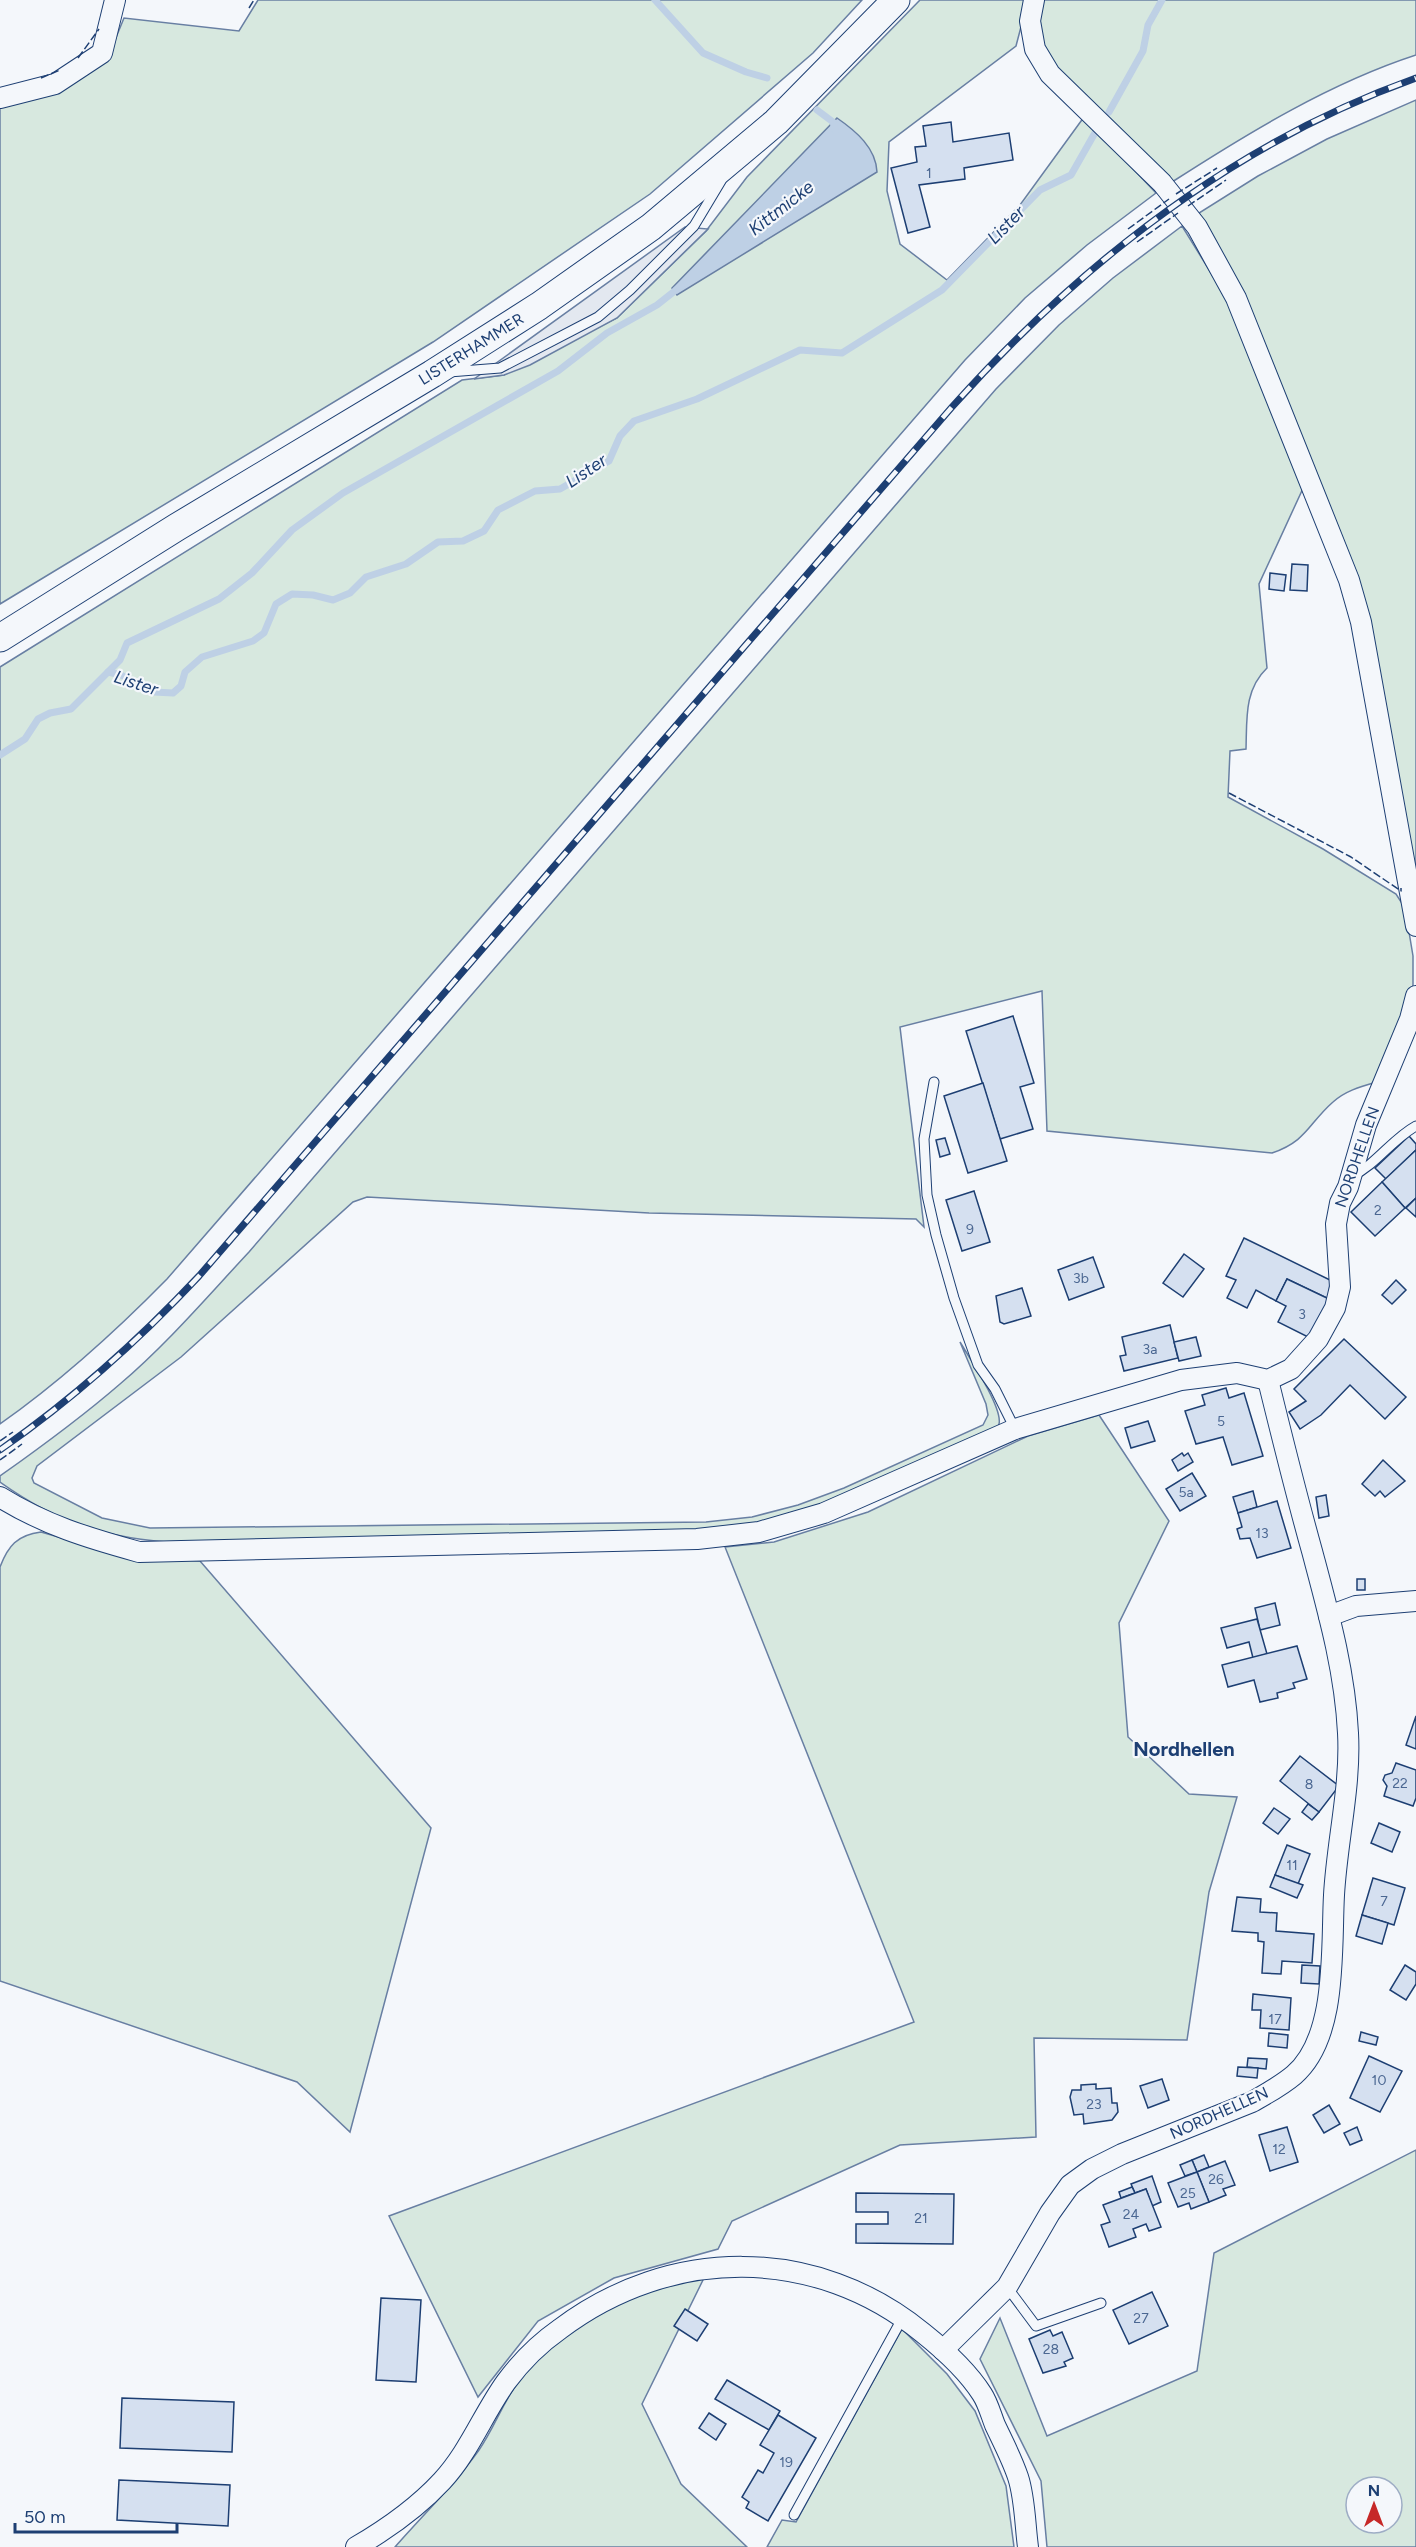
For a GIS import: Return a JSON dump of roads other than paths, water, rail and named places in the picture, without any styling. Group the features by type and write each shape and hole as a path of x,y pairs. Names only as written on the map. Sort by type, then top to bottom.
{"main road":[{"name":"LISTERHAMMER","path":"0,638 177,527 432,374 539,306 651,227 776,122 896,0"}],"street":[{"path":"0,98 55,84 102,53 115,0"},
{"path":"1034,0 1030,21 1035,50 1050,74 1162,183 1197,227 1236,298 1349,579 1361,622 1416,926"},
{"name":"NORDHELLEN","path":"944,2350 1007,2287 1050,2213 1070,2186 1092,2169 1122,2154 1252,2102 1295,2074 1312,2053 1323,2030 1328,1998 1336,1855 1349,1763 1345,1693 1329,1616 1268,1380 1291,1369 1318,1338 1335,1308 1340,1287 1336,1224 1340,1203 1352,1176 1366,1125 1410,1019 1416,996"},
{"path":"0,1497 27,1514 73,1534 139,1552 697,1539 759,1532 824,1513 1015,1429 1180,1380 1237,1373 1268,1380"},
{"path":"1329,1616 1356,1606 1416,1601"},
{"path":"356,2547 381,2533 414,2508 442,2481 466,2450 507,2382 530,2355 558,2330 593,2306 628,2288 666,2276 702,2269 743,2266 782,2269 820,2277 865,2296 903,2317 944,2350 982,2394 1018,2478 1028,2547"}],"lane":[{"path":"432,374 500,368 598,317 630,290 694,226 735,157"},
{"path":"934,1082 924,1139 927,1195 936,1235 954,1298 978,1365 995,1389 1015,1429"},
{"path":"1352,1176 1362,1171 1404,1132 1416,1126"},
{"path":"1007,2287 1036,2326 1101,2303"},
{"path":"794,2515 903,2317"}],"water":[{"path":"837,118 864,141 873,155 877,172 677,295 672,288"}],"waterway":[{"name":"Kittmicke","path":"655,0 703,53 746,72 767,78"},
{"name":"Lister","path":"1109,112 1143,51 1148,25 1162,0"},
{"name":"Kittmicke","path":"817,110 833,122 835,130"},
{"name":"Lister","path":"0,755 25,739 38,719 50,713 71,709 108,672 121,675 154,692 173,693 181,686 185,672 202,657 253,641 264,633 276,604 292,594 313,595 333,600 350,593 366,577 406,564 438,542 463,541 484,531 498,510 535,491 560,489 609,461 620,436 634,421 697,399 800,350 842,353 942,290 1040,190 1071,175 1096,131"},
{"path":"108,672 120,660 127,643 219,599 252,573 292,530 343,493 558,371 607,333 657,305 681,286"}],"railway":[{"path":"0,1450 104,1368 199,1276 952,407 1001,354 1107,257 1164,213 1223,173 1285,137 1349,105 1416,78"}],"district":[{"name":"Nordhellen","path":"1184,1749"}]}
